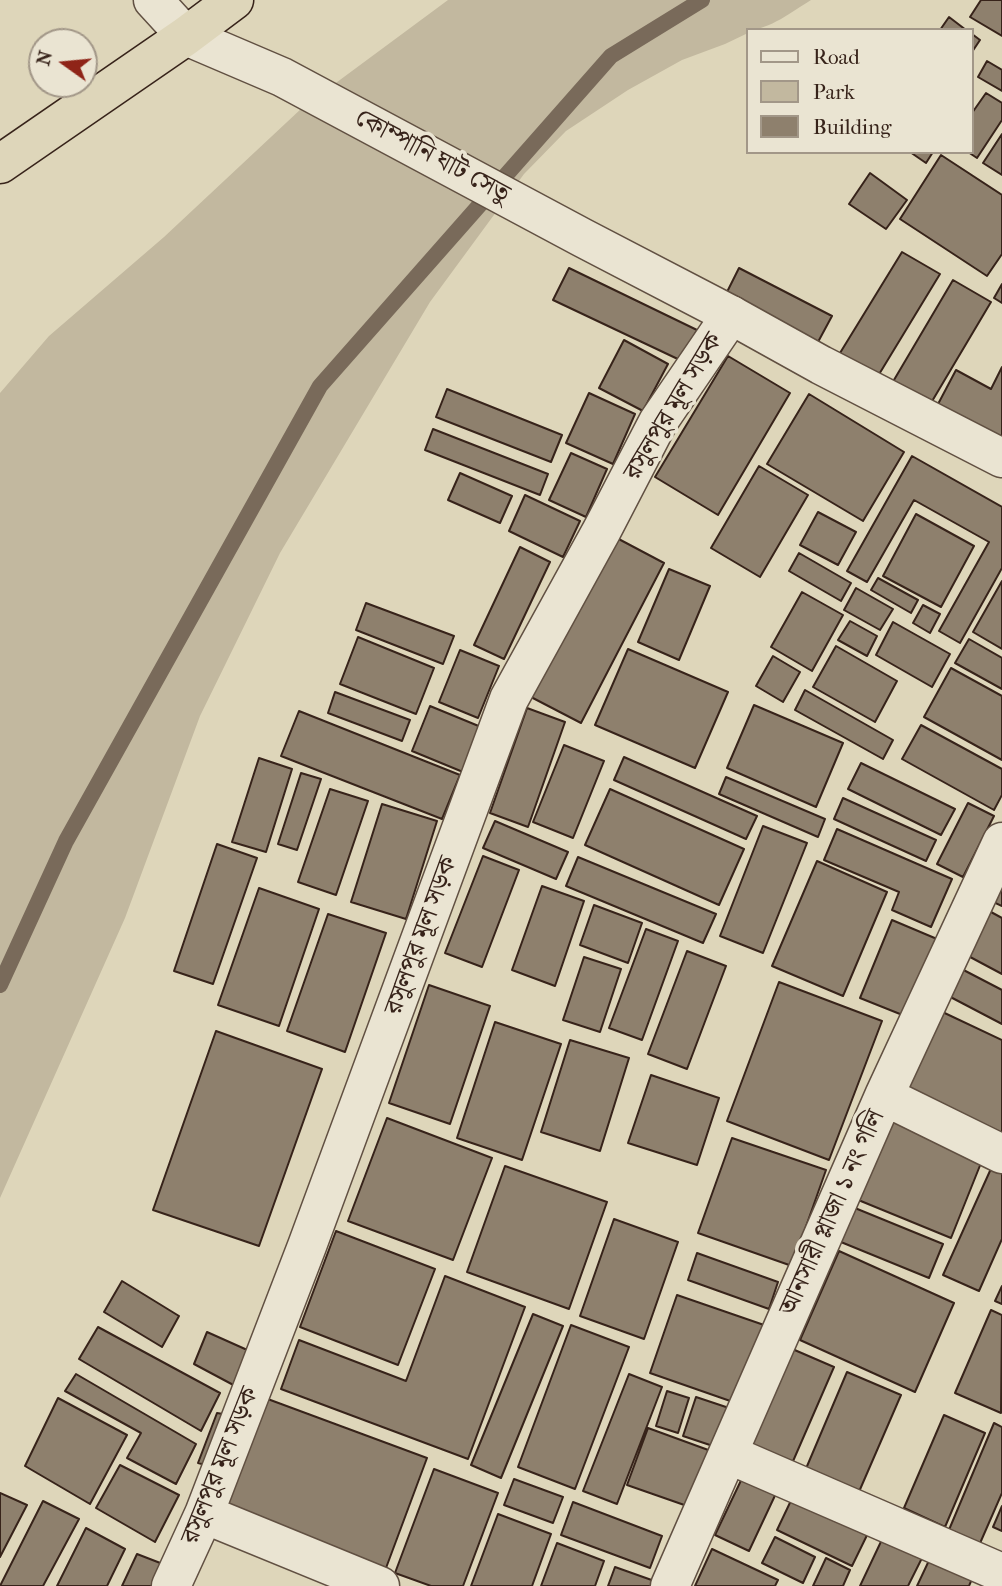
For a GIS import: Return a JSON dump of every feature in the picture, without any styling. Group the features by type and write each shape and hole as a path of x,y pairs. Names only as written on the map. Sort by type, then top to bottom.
{"highway":[{"path":"0,164 234,0"}],"street":[{"path":"153,0 186,36"},
{"name":"কোম্পানি ঘাট সেতু","path":"186,36 282,77 583,238"},
{"name":"রসুলপুর মূল সড়ক","path":"583,238 1002,458"},
{"name":"রসুলপুর মূল সড়ক","path":"171,1586 204,1514 312,1233 509,699 658,422 731,315"},
{"name":"আনসারী প্লাজা ১ নং গলি","path":"670,1586 884,1097 1002,842"},
{"path":"884,1097 1002,1154"},
{"path":"728,1454 1002,1573"},
{"path":"204,1514 380,1586"}],"green space":[{"path":"448,0 811,0 764,27 746,28 746,34 682,60 628,90 566,131 524,174 430,302 280,553 200,716 125,918 0,1198 0,393 49,336 164,237 302,108"}],"building":[{"path":"981,0 1002,0 1002,36 970,17"},
{"path":"949,17 963,28 941,28"},
{"path":"974,36 980,40 974,49"},
{"path":"987,61 1002,70 1002,91 978,77"},
{"path":"986,93 1002,103 1002,120 977,158 971,154 974,154 974,110"},
{"path":"1002,134 1002,175 983,163"},
{"path":"913,154 932,154 926,163"},
{"path":"941,155 1002,195 1002,254 987,276 900,219"},
{"path":"870,173 907,200 886,229 849,204"},
{"path":"902,252 940,274 878,376 840,353"},
{"path":"569,268 697,330 682,361 553,300"},
{"path":"739,268 832,316 818,342 726,294"},
{"path":"953,280 991,302 928,408 891,385"},
{"path":"1002,284 1002,303 994,298"},
{"path":"624,340 668,364 643,411 599,388"},
{"path":"728,356 790,393 718,515 655,477"},
{"path":"1002,367 1002,439 937,406 956,370 991,389"},
{"path":"447,389 562,435 551,462 436,417"},
{"path":"589,393 635,414 613,464 566,443"},
{"path":"809,394 904,452 863,521 767,464"},
{"path":"433,429 548,474 540,495 425,450"},
{"path":"571,453 607,469 586,517 549,500"},
{"path":"912,456 1002,507 1002,568 960,643 939,631 989,542 914,500 867,582 847,571"},
{"path":"759,466 808,495 760,577 711,548"},
{"path":"460,473 512,496 500,523 448,500"},
{"path":"525,495 580,521 563,557 509,531"},
{"path":"818,512 856,532 838,565 800,545"},
{"path":"916,514 974,546 941,607 883,576"},
{"path":"613,536 664,563 581,723 529,696"},
{"path":"520,547 550,562 504,659 474,645"},
{"path":"799,553 851,583 841,601 789,571"},
{"path":"669,569 710,586 679,660 638,642"},
{"path":"878,578 918,600 911,613 871,590"},
{"path":"1002,581 1002,649 973,632"},
{"path":"856,588 893,609 880,630 844,610"},
{"path":"802,592 843,615 812,671 771,647"},
{"path":"366,603 454,636 443,664 356,630"},
{"path":"923,605 940,614 930,633 913,623"},
{"path":"850,621 877,636 867,656 838,640"},
{"path":"893,622 950,654 932,687 876,655"},
{"path":"358,637 434,668 416,714 340,684"},
{"path":"969,639 1002,658 1002,689 955,663"},
{"path":"836,646 897,681 875,722 813,687"},
{"path":"628,649 728,692 695,768 595,725"},
{"path":"460,650 499,666 478,718 439,702"},
{"path":"773,656 800,672 783,702 756,686"},
{"path":"951,668 1002,696 1002,760 924,717"},
{"path":"805,690 893,740 883,759 795,710"},
{"path":"335,692 410,720 402,741 328,713"},
{"path":"754,705 843,743 816,807 727,768"},
{"path":"430,706 481,727 463,772 412,751"},
{"path":"527,708 565,722 528,827 490,813"},
{"path":"299,711 460,775 442,819 281,756"},
{"path":"921,725 1002,769 1002,795 994,810 902,759"},
{"path":"564,745 604,761 573,838 533,822"},
{"path":"624,757 757,816 746,839 614,780"},
{"path":"259,758 292,769 266,852 232,842"},
{"path":"861,763 955,809 941,835 848,789"},
{"path":"301,773 321,779 297,850 278,844"},
{"path":"726,777 825,819 818,837 719,794"},
{"path":"330,789 368,801 336,895 298,882"},
{"path":"610,789 744,849 719,905 585,845"},
{"path":"843,798 936,840 926,861 834,819"},
{"path":"968,803 994,816 963,877 937,864"},
{"path":"382,804 437,821 406,919 351,902"},
{"path":"495,821 568,852 556,879 483,848"},
{"path":"763,826 807,843 763,953 720,936"},
{"path":"837,829 952,879 931,927 892,910 899,892 824,860"},
{"path":"217,844 257,858 213,984 174,971"},
{"path":"483,856 519,870 482,967 445,953"},
{"path":"578,857 716,914 703,943 566,886"},
{"path":"817,861 887,892 843,996 772,966"},
{"path":"1002,880 1002,906 985,898"},
{"path":"542,886 584,901 555,986 512,970"},
{"path":"259,888 319,909 279,1026 218,1005"},
{"path":"594,905 642,923 628,963 580,945"},
{"path":"980,906 1002,918 1002,974 957,950"},
{"path":"328,914 386,933 345,1052 287,1031"},
{"path":"892,920 937,939 905,1016 860,998"},
{"path":"646,929 678,941 642,1040 609,1028"},
{"path":"687,951 726,966 687,1069 648,1054"},
{"path":"584,957 621,969 600,1032 563,1020"},
{"path":"952,964 1002,990 1002,1024 939,991"},
{"path":"779,982 882,1021 829,1160 727,1121"},
{"path":"429,985 490,1006 450,1124 389,1103"},
{"path":"934,1008 1002,1040 1002,1136 898,1088"},
{"path":"495,1022 561,1044 522,1160 457,1138"},
{"path":"216,1031 322,1069 259,1246 153,1210"},
{"path":"570,1040 629,1058 600,1151 541,1132"},
{"path":"651,1075 719,1098 697,1165 628,1143"},
{"path":"885,1112 985,1153 951,1238 851,1197"},
{"path":"387,1118 492,1158 453,1260 348,1221"},
{"path":"732,1138 826,1170 792,1266 698,1233"},
{"path":"994,1162 1002,1166 1002,1239 979,1291 943,1275"},
{"path":"505,1166 607,1202 569,1309 467,1272"},
{"path":"850,1206 943,1244 929,1278 836,1240"},
{"path":"614,1219 678,1242 644,1339 580,1316"},
{"path":"336,1231 435,1269 398,1365 300,1327"},
{"path":"839,1251 954,1303 915,1392 800,1340"},
{"path":"697,1253 778,1282 769,1309 688,1280"},
{"path":"445,1276 525,1307 468,1459 281,1389 299,1340 406,1381"},
{"path":"122,1281 179,1316 162,1347 104,1312"},
{"path":"1002,1286 1002,1304 995,1301"},
{"path":"677,1295 764,1325 736,1403 650,1373"},
{"path":"991,1310 1002,1315 1001,1413 955,1393"},
{"path":"533,1314 563,1326 501,1478 471,1465"},
{"path":"571,1325 629,1347 575,1489 518,1467"},
{"path":"98,1327 220,1393 201,1431 79,1359"},
{"path":"207,1332 254,1353 239,1388 194,1364"},
{"path":"790,1348 834,1367 787,1475 744,1456"},
{"path":"847,1372 901,1395 855,1501 802,1478"},
{"path":"76,1374 196,1444 176,1484 127,1458 141,1433 65,1391"},
{"path":"629,1374 662,1387 617,1504 583,1491"},
{"path":"667,1391 689,1398 678,1433 656,1426"},
{"path":"696,1397 732,1409 719,1448 683,1436"},
{"path":"58,1398 127,1435 90,1504 25,1466"},
{"path":"265,1398 427,1458 386,1568 224,1508"},
{"path":"217,1413 229,1415 210,1466 198,1463"},
{"path":"944,1415 985,1433 945,1527 904,1508"},
{"path":"994,1423 1002,1427 1002,1493 974,1557 943,1544"},
{"path":"648,1428 711,1451 690,1507 627,1485"},
{"path":"120,1465 179,1495 155,1542 96,1508"},
{"path":"434,1469 498,1493 463,1586 431,1586 395,1573"},
{"path":"746,1470 779,1487 749,1551 715,1535"},
{"path":"514,1479 563,1497 553,1523 504,1505"},
{"path":"796,1490 871,1527 852,1566 777,1530"},
{"path":"0,1493 27,1505 0,1557"},
{"path":"43,1501 79,1519 43,1586 0,1586"},
{"path":"573,1502 662,1536 650,1568 561,1535"},
{"path":"1002,1506 1002,1531 993,1527"},
{"path":"498,1514 551,1534 532,1586 471,1586"},
{"path":"86,1528 125,1549 107,1586 57,1586"},
{"path":"886,1531 926,1550 908,1586 860,1586"},
{"path":"775,1537 815,1557 803,1583 762,1563"},
{"path":"557,1543 604,1561 595,1586 541,1586"},
{"path":"712,1549 778,1580 775,1586 695,1586"},
{"path":"933,1552 975,1572 969,1586 917,1586"},
{"path":"137,1554 168,1566 160,1586 122,1586"},
{"path":"826,1558 850,1570 843,1586 813,1586"},
{"path":"615,1567 660,1583 659,1586 608,1586"}],"waterway":[{"path":"0,985 66,841 320,386 611,56 702,0"}]}
